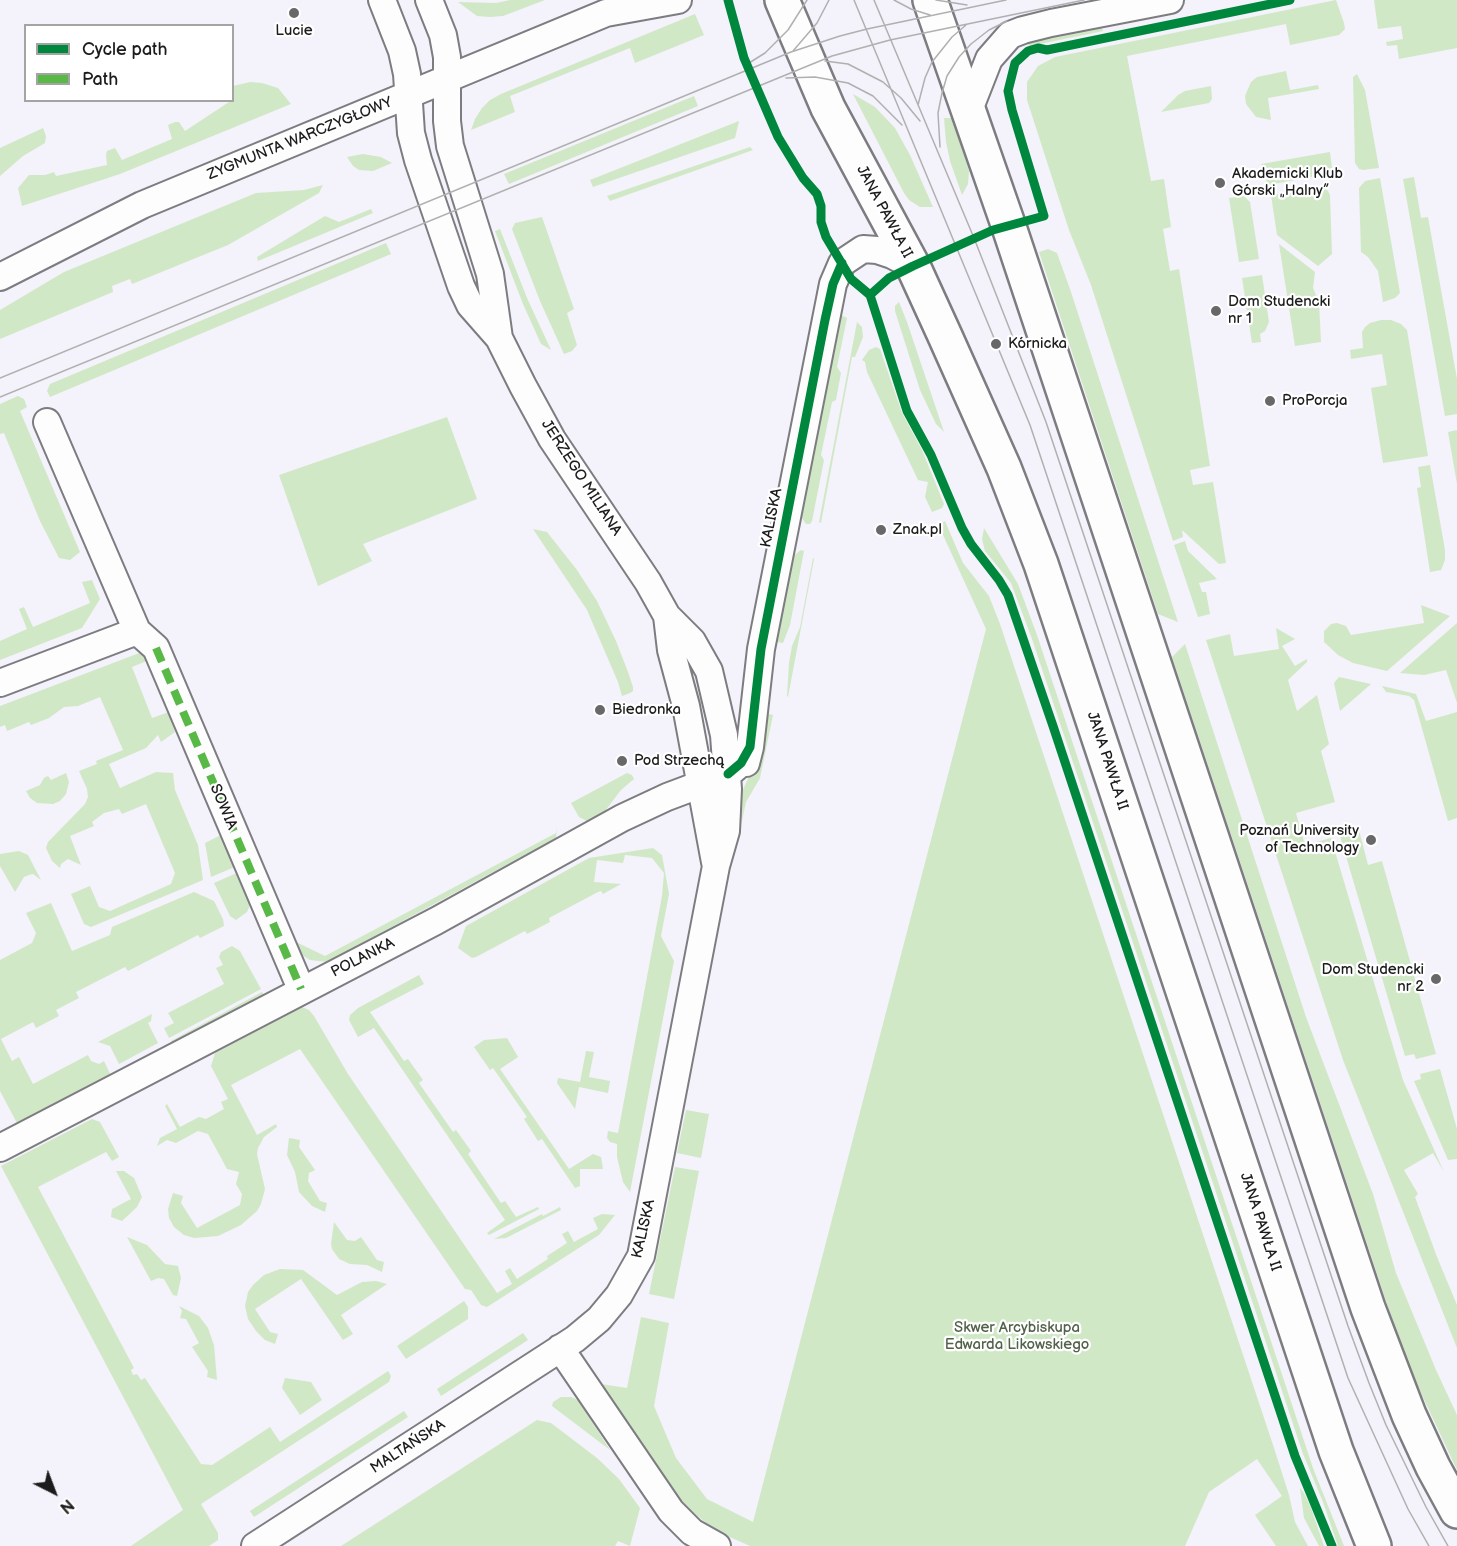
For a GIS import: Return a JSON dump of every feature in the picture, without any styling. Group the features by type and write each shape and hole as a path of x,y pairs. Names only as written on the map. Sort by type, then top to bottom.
{"main road":[{"path":"930,0 969,110 1368,1308 1409,1415 1457,1511"},
{"name":"JANA PAWŁA II","path":"780,3 828,108 913,266 1004,468 1041,564 1336,1451 1374,1546"}],"street":[{"name":"JERZEGO MILIANA","path":"382,0 402,51 407,74 411,133 418,160 460,286 470,305 499,338 552,439 630,553 667,616 692,641 709,671 724,735 728,774"},
{"name":"JERZEGO MILIANA","path":"429,0 443,35 447,57 447,121 450,146 490,274 499,338"},
{"name":"ZYGMUNTA WARCZYGŁOWY","path":"0,277 142,205 614,7 678,0"},
{"path":"969,110 989,59 1010,35 1032,28 1170,0"},
{"name":"KALISKA","path":"728,808 750,747 761,649 833,284 842,263 863,249 877,250 892,255 913,266"},
{"name":"SOWIA","path":"47,422 137,631 156,648 301,989"},
{"name":"JERZEGO MILIANA","path":"667,616 671,650 686,706 701,785"},
{"path":"0,683 137,631"},
{"path":"728,774 741,763 750,747"},
{"name":"KALISKA","path":"560,1348 599,1319 619,1295 641,1256 716,866 726,831 728,774"},
{"name":"POLANKA","path":"0,1148 301,989 436,921 622,818 650,804 728,774"},
{"name":"KALISKA","path":"701,785 716,866"},
{"path":"560,1348 671,1512 692,1532 717,1546"},
{"name":"MALTAŃSKA","path":"255,1546 560,1348"}],"green space":[{"path":"510,0 545,0 503,16 490,17 477,16 458,2 496,3"},
{"path":"1336,0 1345,29 1339,35 1290,45 1286,24 1127,56 1151,181 1164,179 1171,227 1163,229 1170,271 1179,269 1210,466 1190,470 1193,485 1213,482 1226,563 1219,564 1182,530 1183,537 1173,541 1091,285 1069,230 1027,100 1027,82 1038,66 1055,57"},
{"path":"1374,0 1457,0 1457,48 1399,59 1397,45 1387,46 1386,42 1403,39 1401,26 1378,29"},
{"path":"695,14 704,35 635,63 630,48 510,96 515,112 471,130 482,108 501,94"},
{"path":"1100,21 1103,31 1030,46 1022,41"},
{"path":"1286,71 1290,90 1318,85 1319,89 1268,98 1271,120 1256,117 1246,104 1245,96 1251,82 1257,77"},
{"path":"1357,74 1365,90 1379,168 1363,170 1359,169 1355,163 1353,77"},
{"path":"250,82 278,88 291,104 120,174 22,206 18,188 29,175 45,175 54,172 56,176 107,165 107,151 115,148 122,160 172,139 168,125 179,122 185,131 229,102 234,102 234,86"},
{"path":"1211,86 1212,99 1209,103 1161,112 1185,91"},
{"path":"853,94 875,107 895,128 910,155 933,207 920,207 909,200 904,193"},
{"path":"694,96 698,106 509,184 504,174"},
{"path":"944,118 952,118 969,171 968,184 962,195 950,161"},
{"path":"739,121 735,138 593,187 590,180"},
{"path":"43,128 46,136 45,143 23,156 0,176 0,148"},
{"path":"750,147 753,150 610,201 607,196"},
{"path":"1330,152 1332,168 1328,174 1268,185 1261,164"},
{"path":"363,154 381,157 392,163 373,171 359,170 347,157"},
{"path":"1414,177 1421,218 1428,217 1457,379 1457,414 1445,416 1403,179"},
{"path":"1380,178 1400,293 1395,298 1383,302 1378,271 1368,257 1361,252 1359,188 1365,181"},
{"path":"323,185 319,193 228,245 132,284 130,279 112,286 113,292 0,339 0,310 64,272 256,193 304,190"},
{"path":"1322,187 1330,195 1332,254 1318,266 1277,235 1271,195"},
{"path":"1244,196 1250,202 1259,259 1239,262 1229,198"},
{"path":"371,209 373,213 258,261 257,257 325,216 339,222"},
{"path":"542,217 574,309 567,313 577,345 572,351 564,354 540,301 512,229 515,223"},
{"path":"500,229 527,298 551,350 541,344 523,304 495,231"},
{"path":"386,243 391,254 50,397 47,391 50,384"},
{"path":"1279,244 1315,272 1313,288 1319,302 1321,342 1295,346"},
{"path":"1048,249 1057,253 1071,292 1178,622 1158,614 1039,252"},
{"path":"1262,275 1269,322 1265,331 1260,334 1261,342 1252,343 1242,278"},
{"path":"899,302 944,432 936,424 920,390 895,311 895,306"},
{"path":"839,314 847,318 837,367 841,373 836,400 832,402 821,455 824,460 812,521 806,524 800,515"},
{"path":"1381,320 1391,320 1401,324 1407,330 1428,456 1383,463 1371,388 1387,385 1382,354 1351,359 1350,350 1363,348 1362,332 1365,327"},
{"path":"857,322 862,327 863,337 855,357 852,357 821,523 819,522"},
{"path":"876,347 880,349 902,413 922,450 944,504 942,508 932,512 925,497 928,482 918,480 867,372 865,362 862,360 869,350"},
{"path":"18,396 24,399 27,407 20,411 80,552 70,560 59,558 40,521 4,433 0,434 0,404"},
{"path":"447,417 477,499 363,544 372,561 318,586 279,475"},
{"path":"1457,430 1457,484 1448,432"},
{"path":"1430,465 1445,560 1441,570 1430,572 1417,488 1421,487 1418,467"},
{"name":"Skwer Arcybiskupa Edwarda Likowskiego","path":"945,521 963,563 989,596 1000,624 1274,1448 1295,1522 1308,1546 1276,1546 1255,1515 1282,1496 1257,1459 1209,1492 1185,1546 750,1546 716,1531 683,1504 668,1487 631,1433 601,1384 627,1388 641,1317 669,1323 654,1406 676,1458 707,1499 753,1522 986,629 938,524"},
{"path":"984,528 1018,584 1037,635 1313,1468 1344,1546 1338,1546 1303,1454 1032,639 1011,583 985,551 982,539"},
{"path":"533,529 547,532 577,570 597,601 628,672 633,687 630,693 622,696 587,610"},
{"path":"1185,541 1188,551 1217,579 1199,583 1202,592 1206,592 1210,614 1198,617 1174,545"},
{"path":"801,550 804,551 790,625 783,643 776,642 792,557"},
{"path":"813,558 788,697 792,646 800,627"},
{"path":"92,580 100,599 82,628 0,660 0,641 27,629 19,609 24,607 33,627 90,603 82,582"},
{"path":"1421,605 1450,616 1387,671 1353,663 1338,655 1324,642 1324,631 1331,624 1346,626 1351,635 1424,623"},
{"path":"1457,623 1457,703 1446,670 1424,675 1400,673"},
{"path":"1276,628 1295,639 1282,646 1295,666 1307,659 1307,662 1288,680 1297,711 1317,695 1329,744 1321,751 1335,802 1296,813 1305,845 1331,838 1403,1080 1444,1172 1433,1153 1404,1170 1418,1194 1415,1197 1457,1305 1457,1348 1343,1060 1206,640 1230,634 1234,656 1279,649"},
{"path":"1185,644 1306,1017 1373,1194 1396,1273 1457,1415 1457,1470 1414,1378 1396,1331 1172,657"},
{"path":"142,652 149,660 132,667 152,718 169,712 175,732 161,742 158,735 146,748 109,764 120,788 156,772 173,773 175,790 198,845 203,880 91,927 84,924 71,894 90,886 99,907 110,911 171,884 175,873 146,804 122,814 119,809 104,813 92,822 94,826 70,836 81,865 68,859 61,864 60,868 52,861 46,848 48,842 85,804 88,797 79,771 123,750 100,697 78,706 64,707 49,718 31,725 29,722 7,731 5,725 0,727 0,706"},
{"path":"1339,677 1371,684 1340,711 1334,683"},
{"path":"1382,686 1416,694 1426,721 1457,712 1457,818 1448,821 1414,700 1409,696 1386,692"},
{"path":"769,714 773,715 760,778 746,802 740,830 737,831 739,799 757,758 761,720"},
{"path":"66,773 69,782 66,794 60,801 53,804 37,803 26,791 40,785 48,776 51,780"},
{"path":"627,773 634,779 621,790 602,815 593,821 579,817 571,803"},
{"path":"557,828 556,838 327,962 310,960 297,949 294,941 325,956 556,833"},
{"path":"1359,830 1368,865 1382,861 1436,1054 1416,1059 1414,1054 1405,1056 1340,836"},
{"path":"223,834 237,866 211,877 205,843"},
{"path":"653,848 662,855 669,894 661,936 674,961 630,1192 623,1182 617,1157 617,1144 610,1142 607,1138 608,1131 618,1133 662,896 664,873 652,858 625,855 623,863 597,860 594,882 621,884 603,894 601,891 598,892 549,918 550,922 527,934 525,931 476,957 472,958 458,948 466,926 589,858"},
{"path":"19,851 28,855 41,880 33,874 24,877 15,892 0,866 0,854"},
{"path":"239,872 251,903 247,912 236,920 230,916 214,883"},
{"path":"194,892 214,901 224,926 200,938 198,935 128,971 125,967 76,992 79,998 56,1010 59,1016 36,1028 33,1022 1,1039 12,1061 19,1057 33,1084 88,1055 91,1061 99,1064 104,1061 111,1076 18,1125 0,1091 0,960 32,943 36,933 26,913 51,903 72,951 110,935 112,927"},
{"path":"232,946 240,951 261,989 169,1038 164,1028 174,1023 168,1013 224,984 216,968 223,965 219,957 221,952"},
{"path":"419,975 424,984 370,1012 404,1061 408,1059 423,1080 419,1083 453,1132 456,1130 471,1151 468,1154 501,1203 505,1201 516,1217 538,1207 539,1209 489,1235 487,1233 505,1220 374,1028 358,1037 349,1020 350,1015 358,1008"},
{"path":"262,992 264,995 172,1044 171,1041"},
{"path":"302,1007 314,1016 348,1074 497,1293 512,1284 505,1271 510,1268 517,1279 548,1259 547,1256 567,1243 562,1234 568,1231 574,1242 598,1229 593,1218 602,1214 615,1215 599,1235 487,1307 481,1305 471,1290 465,1289 300,1049 231,1085 257,1135 276,1124 277,1127 264,1137 258,1148 257,1154 265,1189 257,1211 241,1225 218,1236 194,1238 184,1235 174,1227 169,1218 168,1209 173,1193 183,1196 181,1203 197,1228 240,1205 242,1194 236,1184 239,1172 227,1169 208,1134 198,1131 176,1143 167,1140 157,1146 160,1138 177,1129 165,1106 167,1104 180,1127 199,1117 206,1119 224,1109 221,1102 228,1099 211,1066 215,1053"},
{"path":"152,1014 151,1021 148,1023 158,1043 119,1064 110,1046 98,1042"},
{"path":"507,1038 518,1057 500,1069 569,1169 593,1154 601,1157 603,1169 580,1169 580,1186 575,1188 542,1139 538,1141 524,1119 527,1117 493,1068 490,1070 474,1047 484,1040"},
{"path":"586,1051 594,1052 589,1077 610,1081 608,1093 579,1087 575,1109 557,1083 558,1078 580,1082"},
{"path":"1440,1069 1457,1129 1457,1159 1448,1160 1414,1081 1421,1079 1420,1074"},
{"path":"686,1110 709,1114 701,1158 677,1153"},
{"path":"92,1119 100,1122 119,1157 112,1161 106,1152 38,1187 134,1368 131,1370 133,1375 137,1374 141,1380 145,1378 201,1464 212,1465 270,1427 280,1442 388,1371 391,1376 389,1382 201,1504 218,1533 218,1540 209,1546 131,1546 183,1510 1,1166"},
{"path":"289,1138 300,1140 299,1147 315,1170 309,1173 308,1181 320,1201 327,1203 325,1212 312,1206 299,1192 295,1172 287,1155"},
{"path":"675,1167 699,1171 674,1299 649,1294"},
{"path":"116,1171 124,1171 134,1178 142,1197 137,1207 122,1221 111,1217 112,1209 131,1199"},
{"path":"560,1207 561,1210 506,1238 494,1239 542,1214 543,1216"},
{"path":"334,1222 347,1240 355,1241 361,1237 377,1260 384,1262 382,1272 367,1265 350,1264 339,1259 331,1244"},
{"path":"127,1237 147,1245 165,1264 178,1266 181,1278 177,1296 173,1295 164,1279 158,1278 151,1281"},
{"path":"280,1269 303,1270 337,1295 362,1282 376,1281 387,1284 341,1315 353,1334 343,1340 301,1279 255,1309 270,1332 278,1334 275,1344 265,1340 256,1331 248,1319 245,1306 248,1292 253,1285 264,1275"},
{"path":"464,1301 468,1307 468,1319 406,1359 397,1346"},
{"path":"179,1306 199,1316 208,1328 214,1345 217,1380 207,1377 208,1371 192,1347 199,1343 186,1319 180,1318 182,1311"},
{"path":"523,1333 528,1340 441,1396 437,1389"},
{"path":"285,1378 311,1382 322,1400 300,1415 282,1388"},
{"path":"561,1397 578,1400 610,1450 552,1406 553,1402"},
{"path":"404,1411 408,1417 254,1517 250,1511"},
{"path":"537,1420 551,1423 597,1458 619,1479 640,1508 630,1546 618,1541 615,1546 341,1546"},
{"path":"1300,1488 1311,1508 1324,1546 1319,1546 1304,1518"}],"tram line":[{"path":"749,63 765,53 788,30 807,0"},
{"path":"793,51 817,23 829,0"},
{"path":"854,0 1030,425 1348,1378 1408,1509 1429,1546"},
{"path":"874,0 974,238 1046,422 1369,1383 1386,1425 1448,1546"},
{"path":"894,0 930,15"},
{"path":"936,0 967,5"},
{"path":"0,378 791,52 867,29 1006,0"},
{"path":"0,397 832,56 890,40 1084,0"},
{"path":"940,147 938,113 947,76 971,44 989,30 1007,21"},
{"path":"918,105 932,62 952,37 966,25"},
{"path":"825,61 848,64 883,82 901,98 920,121"},
{"path":"786,78 815,77 848,83 873,96 902,125"}],"marked path":[{"path":"156,648 301,989"}],"cycle path":[{"path":"728,0 744,58 778,137 803,178 817,194 821,206 821,222 826,237 851,279 870,295 907,411 931,455 962,528 1008,595 1295,1456 1332,1546"},
{"path":"870,295 889,278 913,266 993,230 1044,216 1008,91 1015,63 1028,51 1038,48 1047,50 1290,0"},
{"path":"728,774 741,763 750,747 761,649 825,320 833,284 842,263"}],"place":[{"name":"Lucie","path":"294,13"},
{"name":"Akademicki Klub Górski „Halny”","path":"1220,183"},
{"name":"Dom Studencki nr 1","path":"1216,311"},
{"name":"Kórnicka","path":"996,344"},
{"name":"ProPorcja","path":"1270,401"},
{"name":"Znak.pl","path":"881,530"},
{"name":"Biedronka","path":"600,710"},
{"name":"Pod Strzechą","path":"622,761"},
{"name":"Poznań University of Technology","path":"1371,840"},
{"name":"Dom Studencki nr 2","path":"1436,979"}]}
